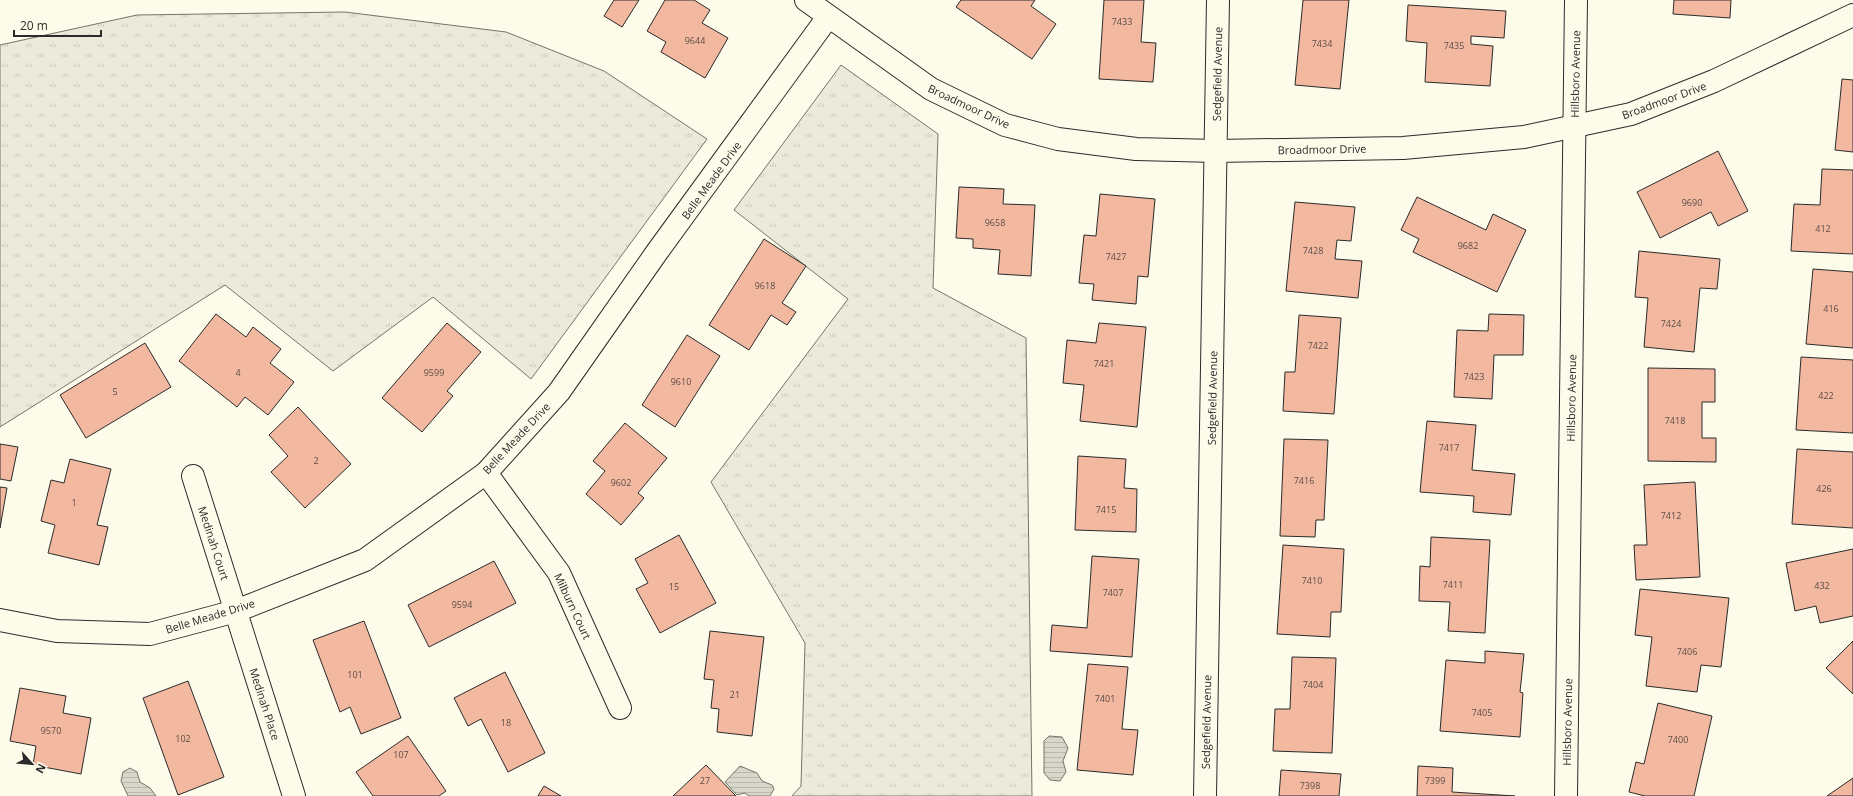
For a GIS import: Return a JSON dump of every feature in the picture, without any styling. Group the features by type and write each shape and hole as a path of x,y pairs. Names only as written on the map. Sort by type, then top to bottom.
{"street":[{"name":"Broadmoor Drive","path":"806,0 931,89 1005,125 1058,139 1136,149 1216,151 1403,148 1524,137 1631,114 1714,81 1853,15"},
{"name":"Sedgefield Avenue","path":"1205,796 1218,0"},
{"name":"Hillsboro Avenue","path":"1566,796 1576,0"},
{"name":"Belle Meade Drive","path":"0,620 57,630 150,634 236,611 365,560 486,473 559,392 657,252 828,17"},
{"name":"Milburn Court","path":"486,473 559,573 620,708"},
{"name":"Medinah Court","path":"193,476 236,611"},
{"name":"Medinah Place","path":"236,611 294,796"}],"green space":[{"path":"345,12 506,32 604,71 707,139 531,379 433,297 333,371 225,285 0,427 0,45 137,15"},
{"path":"841,65 938,134 933,288 1026,338 1032,796 792,796 801,786 805,643 711,482 848,299 734,210"}],"shaded area":[{"path":"1049,736 1062,737 1068,748 1063,761 1066,772 1060,781 1050,780 1044,773 1044,741"},
{"path":"740,766 757,773 762,781 772,785 774,789 770,796 749,796 745,793 737,795 725,782"},
{"path":"130,768 137,772 140,782 150,788 156,796 128,796 121,781 123,772"}],"building":[{"path":"614,0 639,0 622,27 604,16"},
{"path":"665,0 694,0 710,10 702,23 728,38 705,78 661,52 666,42 647,31"},
{"path":"961,0 1035,0 1031,6 1056,24 1032,59 956,7"},
{"path":"1104,0 1144,0 1141,42 1156,43 1153,82 1099,79"},
{"path":"1303,0 1349,0 1340,89 1295,85"},
{"path":"1674,0 1731,0 1730,18 1673,14"},
{"path":"1408,5 1506,11 1504,38 1471,36 1471,44 1493,46 1490,86 1425,82 1427,43 1406,41"},
{"path":"1842,79 1853,80 1853,152 1835,150"},
{"path":"1718,151 1748,211 1718,226 1711,212 1660,238 1637,192"},
{"path":"1822,169 1853,170 1853,254 1791,251 1794,204 1820,205"},
{"path":"959,187 1004,189 1003,204 1035,205 1031,276 998,274 1000,250 973,248 973,239 956,238"},
{"path":"1100,194 1155,199 1148,277 1138,276 1136,304 1092,300 1094,284 1079,283 1084,235 1096,236"},
{"path":"1417,197 1486,230 1493,214 1526,230 1497,292 1413,252 1419,239 1401,230"},
{"path":"1295,202 1355,207 1351,241 1337,240 1335,259 1362,261 1358,298 1286,291"},
{"path":"764,239 806,266 782,303 796,312 787,325 771,315 749,350 709,325"},
{"path":"1639,251 1720,259 1717,289 1700,288 1694,352 1644,347 1648,298 1635,297"},
{"path":"1813,269 1853,272 1853,348 1806,344"},
{"path":"216,314 246,337 253,327 281,349 270,363 294,382 268,415 245,397 237,407 179,361"},
{"path":"1489,314 1524,315 1523,355 1494,355 1492,399 1454,397 1457,330 1488,331"},
{"path":"1299,315 1341,318 1334,414 1283,411 1285,372 1295,372"},
{"path":"447,323 481,352 447,391 453,396 422,432 382,398"},
{"path":"1099,323 1146,327 1137,427 1080,421 1084,385 1063,383 1067,340 1096,343"},
{"path":"687,335 720,356 675,427 642,405"},
{"path":"145,343 171,387 86,438 60,395"},
{"path":"1801,357 1853,360 1853,433 1796,430"},
{"path":"1648,368 1715,369 1715,402 1702,402 1702,438 1716,438 1716,462 1648,461"},
{"path":"298,407 351,464 305,508 271,472 288,456 269,435"},
{"path":"1427,421 1476,425 1472,470 1515,474 1511,515 1473,512 1474,496 1420,492"},
{"path":"625,423 667,458 638,493 644,498 621,525 586,494 605,471 593,461"},
{"path":"1284,439 1328,440 1324,520 1316,520 1315,537 1280,536"},
{"path":"0,444 18,447 11,481 0,479"},
{"path":"1797,449 1853,452 1853,528 1792,524"},
{"path":"1078,456 1126,459 1124,488 1137,489 1136,532 1075,530"},
{"path":"70,459 111,469 97,525 108,527 99,565 48,553 55,525 41,521 51,480 64,483"},
{"path":"1695,482 1700,577 1636,580 1634,545 1647,545 1644,485"},
{"path":"0,487 7,488 0,528"},
{"path":"679,535 716,603 660,633 636,589 648,583 635,559"},
{"path":"1431,537 1490,540 1485,633 1448,631 1450,602 1419,601 1420,566 1430,567"},
{"path":"1283,545 1344,549 1341,612 1331,612 1330,637 1277,634"},
{"path":"1853,549 1853,616 1820,623 1816,606 1795,611 1786,563"},
{"path":"1092,556 1139,559 1132,657 1050,651 1052,625 1087,628"},
{"path":"494,561 516,603 429,647 408,605"},
{"path":"1640,589 1729,598 1721,667 1701,665 1697,692 1646,686 1652,637 1635,635"},
{"path":"364,621 401,718 361,734 350,707 340,712 313,640"},
{"path":"710,631 764,637 752,736 717,732 719,709 711,708 714,680 704,679"},
{"path":"1853,641 1853,694 1826,668"},
{"path":"1485,651 1524,654 1520,692 1523,693 1520,737 1440,731 1446,660 1485,663"},
{"path":"1292,657 1336,658 1332,753 1273,751 1275,709 1290,709"},
{"path":"1088,664 1128,667 1122,729 1138,730 1133,775 1077,770"},
{"path":"505,672 545,753 508,772 481,719 468,726 454,698"},
{"path":"188,681 224,777 178,795 143,698"},
{"path":"20,688 66,696 63,713 91,718 81,774 33,765 36,746 10,741"},
{"path":"1658,703 1712,716 1694,796 1645,796 1629,792 1636,762 1644,764"},
{"path":"408,736 446,791 439,796 373,796 356,772"},
{"path":"706,765 736,796 673,796"},
{"path":"1418,766 1453,768 1452,792 1515,796 1417,796"},
{"path":"1281,770 1341,774 1339,796 1279,796"},
{"path":"1853,778 1853,796 1827,796"},
{"path":"544,786 561,796 538,796"}]}
